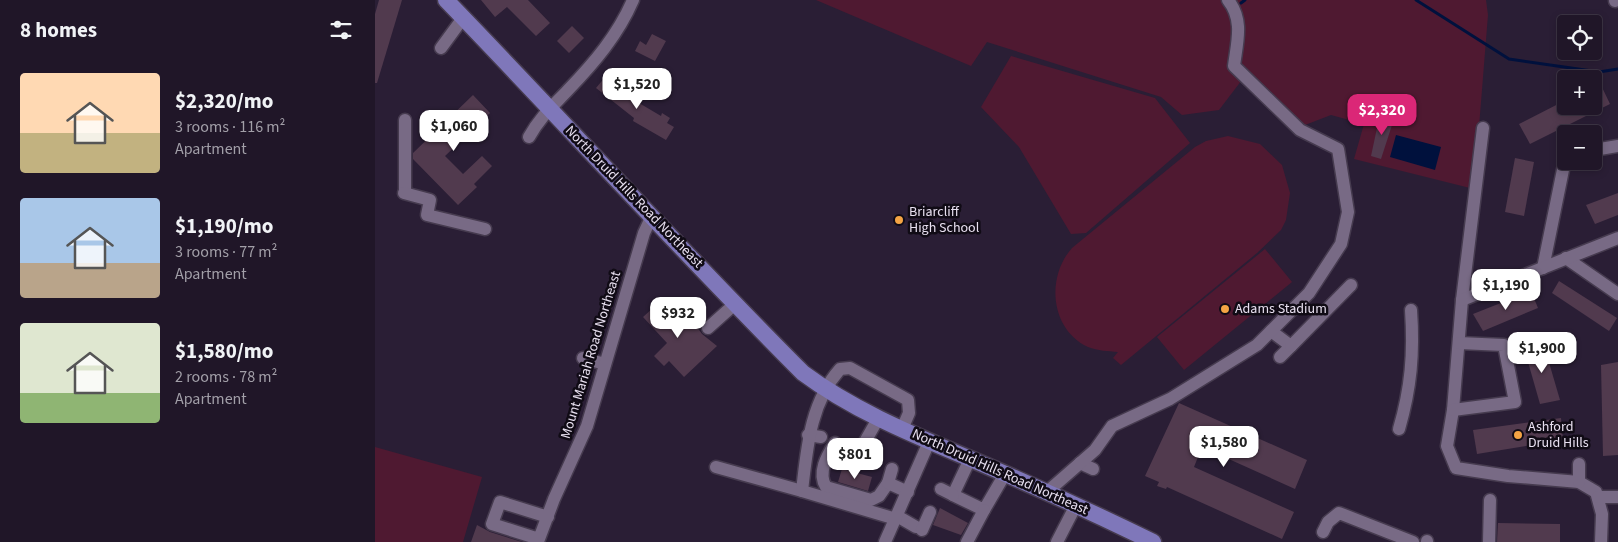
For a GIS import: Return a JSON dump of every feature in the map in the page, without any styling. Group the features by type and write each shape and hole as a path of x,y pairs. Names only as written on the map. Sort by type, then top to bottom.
{"main road":[{"name":"North Druid Hills Road Northeast","path":"448,1 651,218 803,373 826,390 902,429 1076,505 1128,536 1153,542"}],"street":[{"path":"529,137 540,118 589,68 622,24 633,0"},
{"path":"1047,492 1095,450 1112,426 1169,399 1257,346 1309,293 1341,244 1348,212 1338,149 1300,130 1233,66 1239,24 1235,8 1228,0"},
{"path":"441,48 463,18"},
{"path":"405,120 404,191 430,200 427,215 485,229"},
{"path":"1483,128 1462,300 1453,410 1447,446 1456,468 1508,476 1579,482 1596,492 1602,514 1601,542"},
{"path":"1602,149 1618,146"},
{"path":"1543,268 1563,170"},
{"name":"Mount Mariah Road Northeast","path":"547,517 587,426 644,233 651,218"},
{"path":"1462,300 1618,238"},
{"path":"1566,258 1618,294"},
{"path":"1280,357 1351,285"},
{"path":"708,328 736,303"},
{"path":"1399,429 1409,395 1413,343 1411,310"},
{"path":"1271,331 1291,346"},
{"path":"1453,410 1515,402 1504,345 1459,342"},
{"path":"583,358 605,364"},
{"path":"802,491 808,435 814,413 840,369 850,368 908,400 909,413 902,429"},
{"path":"859,454 879,417"},
{"path":"808,435 821,437"},
{"path":"885,542 929,442"},
{"path":"835,443 823,467 823,482 826,487 871,500 879,496 888,483 892,469"},
{"path":"970,459 947,492 984,510"},
{"path":"1080,463 1093,469"},
{"path":"1579,464 1579,482"},
{"path":"716,467 897,518 919,528 930,512"},
{"path":"967,542 1005,474"},
{"path":"888,483 908,492"},
{"path":"1598,497 1618,498"},
{"path":"1489,500 1489,542"},
{"path":"1057,542 1076,505"},
{"path":"1323,532 1328,522 1339,513 1413,542"}],"shaded area":[{"path":"816,0 1486,0 1488,15 1474,189 1354,159 1364,124 1331,115 1305,125 1248,72 1219,110 1182,115 1161,97 987,42 971,66"},
{"path":"1011,56 1155,98 1190,143 1086,233 1071,234 1019,147 981,107"},
{"path":"1228,136 1260,144 1282,165 1290,193 1286,220 1281,230 1257,253 1121,365 1113,358 1118,352 1088,347 1075,339 1059,315 1056,302 1058,273 1072,248 1195,147 1206,141"},
{"name":"Adams Stadium","path":"1265,249 1292,282 1184,370 1157,337"},
{"path":"375,447 482,477 463,542 375,542"}],"water":[{"path":"1396,135 1441,147 1435,170 1390,157"}],"building":[{"path":"379,0 402,0 377,83 375,83 375,14"},
{"path":"481,0 528,0 550,23 536,36 507,7 495,17"},
{"path":"572,26 584,38 569,53 557,41"},
{"path":"652,34 666,41 655,61 635,51 640,41 646,45"},
{"path":"606,76 634,100 661,116 662,113 670,118 667,123 674,127 666,140 633,121 634,118 596,88"},
{"path":"1602,87 1610,104 1602,108"},
{"path":"473,95 490,113 445,156 463,174 482,156 492,166 474,184 477,187 458,205 413,159 413,153"},
{"path":"1557,105 1557,115 1588,115 1568,125 1557,125 1557,130 1530,144 1519,124"},
{"path":"1383,113 1392,116 1391,121 1393,122 1381,159 1371,156 1377,128"},
{"path":"1515,158 1534,162 1524,216 1505,212"},
{"path":"1618,193 1618,215 1595,224 1586,205"},
{"path":"1559,281 1617,318 1609,331 1552,293"},
{"path":"1531,291 1538,308 1483,331 1473,314"},
{"path":"664,298 688,323 691,319 702,334 717,346 684,377 669,361 664,366 654,356 667,343 643,317"},
{"name":"Ashford Druid Hills","path":"1543,342 1560,400 1540,404 1524,348"},
{"name":"Ashford Druid Hills","path":"1618,362 1618,455 1603,456 1601,365"},
{"path":"1179,403 1307,460 1295,489 1202,447 1194,467 1294,512 1282,539 1167,487 1166,489 1157,486 1159,482 1145,476"},
{"name":"Ashford Druid Hills","path":"1561,418 1563,440 1477,454 1473,430"},
{"path":"842,469 872,477 868,491 838,482"},
{"path":"940,508 968,523 961,535 933,525"},
{"path":"1498,523 1560,524 1560,542 1497,542"},
{"path":"477,525 490,532 522,542 471,542"}],"waterway":[{"path":"1241,3 1245,0"},
{"path":"1416,0 1509,59 1599,72 1618,69"}],"place":[{"name":"Briarcliff High School","path":"899,220"},
{"name":"Adams Stadium","path":"1225,309"},
{"name":"Ashford Druid Hills","path":"1518,435"}]}
